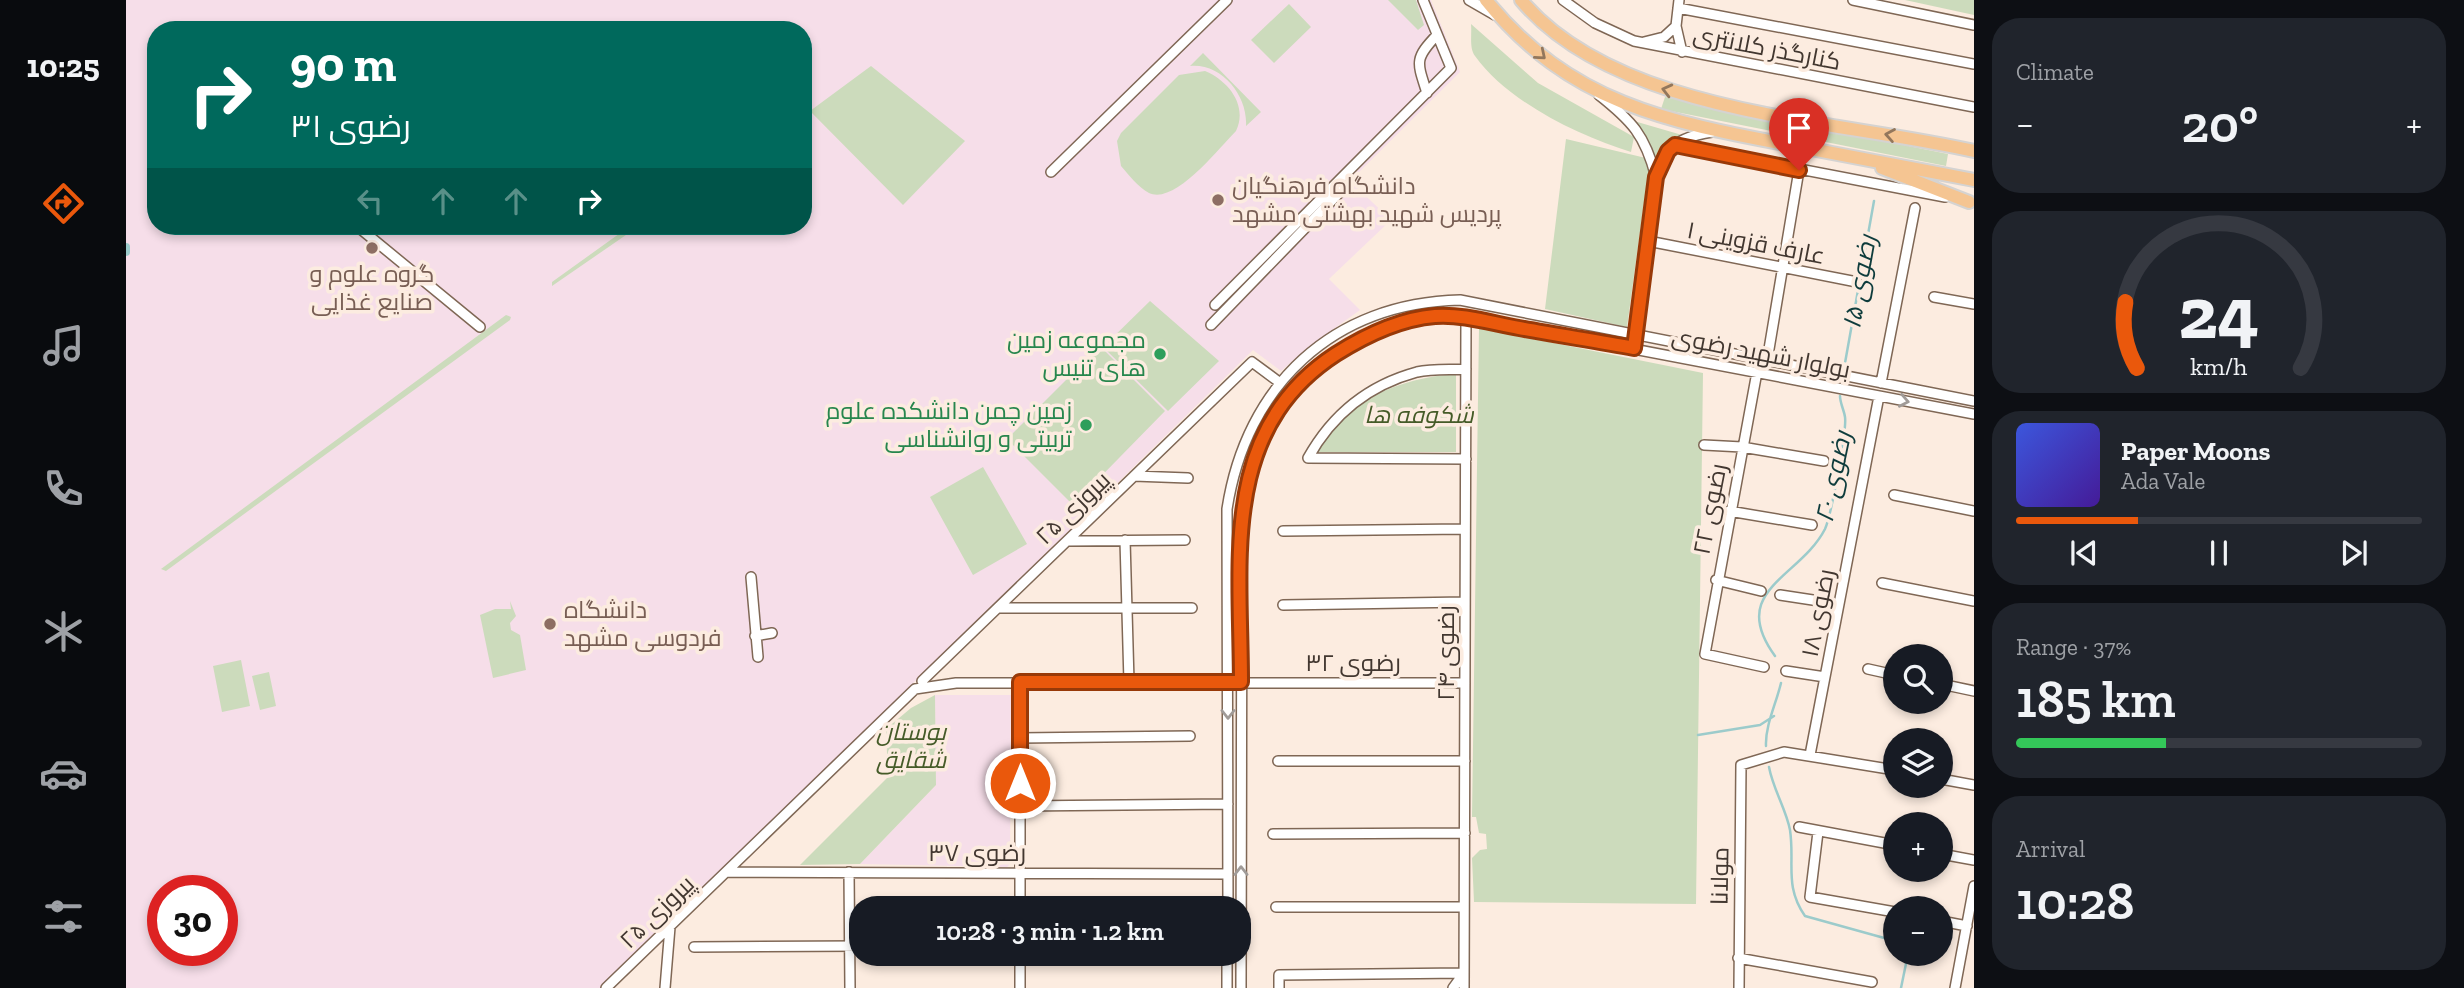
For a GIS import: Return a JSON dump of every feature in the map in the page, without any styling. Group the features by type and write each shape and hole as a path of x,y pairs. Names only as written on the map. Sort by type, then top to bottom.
{"highway":[{"path":"1486,0 1543,59 1626,105 1715,132 1974,180"},
{"path":"1521,0 1560,35 1605,66 1652,86 1750,109 1974,148"},
{"path":"1852,157 1972,202"}],"street":[{"path":"1051,172 1227,0"},
{"path":"1215,305 1451,68 1423,0"},
{"path":"1469,0 1501,18"},
{"name":"کنارگذر کلانتری","path":"1563,0 1595,23 1634,41 1974,107"},
{"path":"1853,0 1974,25"},
{"path":"1682,52 1676,26 1679,4 1777,27 1974,64"},
{"path":"1634,41 1650,42 1664,37 1676,26"},
{"path":"1427,93 1418,61 1421,52 1437,34"},
{"path":"1586,85 1629,119 1643,137 1656,177"},
{"path":"1634,348 1656,177 1668,151 1675,145 1698,134 1715,132"},
{"path":"1675,145 1972,202"},
{"path":"1768,360 1799,170"},
{"path":"1211,326 1341,191"},
{"path":"1881,383 1915,208"},
{"path":"368,235 480,327"},
{"name":"عارف قزوینی ۱","path":"1648,241 1857,282"},
{"path":"1934,297 1974,304"},
{"name":"بولوار شهید رضوی","path":"1228,896 1226,533 1232,474 1243,440 1279,382 1311,352 1347,328 1377,315 1434,301 1470,302 1974,401"},
{"name":"بولوار شهید رضوی","path":"1241,988 1242,510 1247,477 1257,446 1272,418 1291,392 1320,364 1355,342 1412,320 1436,316 1466,317 1974,414"},
{"name":"رضوی ۲۴","path":"1464,988 1466,317"},
{"name":"پیروزی ۲۵","path":"607,988 1252,362 1279,382"},
{"path":"1465,459 1308,458 1323,431 1348,407 1380,386 1418,372 1466,369"},
{"name":"رضوی ۲۲","path":"1757,372 1716,580 1705,654 1764,667"},
{"name":"رضوی ۱۸","path":"1810,755 1879,396"},
{"path":"1704,445 1742,447 1824,461"},
{"path":"1133,476 1188,478"},
{"path":"1894,495 1974,511"},
{"path":"1729,511 1812,526"},
{"path":"1283,531 1465,529"},
{"path":"1125,540 1129,682"},
{"path":"1067,541 1185,540"},
{"path":"751,577 758,657"},
{"path":"1716,580 1761,591"},
{"path":"1882,583 1974,601"},
{"path":"1780,595 1839,604"},
{"path":"1283,605 1465,602"},
{"path":"998,608 1192,608"},
{"path":"755,636 772,634"},
{"path":"1868,669 1883,672"},
{"path":"1786,671 1825,677"},
{"name":"رضوی ۳۲","path":"918,685 956,682 1465,683"},
{"path":"1020,682 1020,896"},
{"path":"1953,687 1974,691"},
{"path":"1020,738 1190,736"},
{"name":"مولانا","path":"1739,988 1741,765 1784,752 1810,755"},
{"path":"1810,755 1883,768"},
{"path":"1278,761 1465,761"},
{"path":"1953,781 1974,785"},
{"path":"1020,806 1228,804"},
{"path":"1799,827 1883,843"},
{"path":"1818,832 1810,897 1883,910"},
{"path":"1273,834 1465,834"},
{"path":"1953,856 1974,860"},
{"name":"رضوی ۳۷","path":"726,872 1228,874"},
{"path":"849,872 849,896"},
{"path":"1955,988 1974,886"},
{"path":"1276,907 1464,907"},
{"path":"1953,923 1967,926"},
{"path":"666,988 670,926"},
{"path":"694,947 849,946"},
{"path":"1962,952 1974,954"},
{"path":"1738,958 1872,982"},
{"path":"849,966 850,988"},
{"path":"1020,966 1020,988"},
{"path":"1227,966 1227,988"},
{"path":"1279,988 1279,975 1464,973"},
{"path":"1453,988 1464,973"}],"shaded area":[{"name":"دانشگاه فردوسی مشهد","path":"126,0 1431,0 1460,72 1350,181 1391,220 1329,279 1360,310 1307,348 1281,371 1253,350 602,988 126,988"},
{"path":"935,695 1011,695 1010,864 1007,867 860,864 936,785"}],"green space":[{"path":"1388,0 1416,0 1424,25 1418,30"},
{"path":"1905,0 1974,0 1974,15"},
{"path":"1289,4 1311,27 1274,63 1251,40"},
{"path":"1471,24 1538,83 1634,137 1631,152 1567,127 1506,88 1473,53"},
{"path":"1203,53 1261,112 1246,126 1243,104 1231,84 1213,70 1190,66"},
{"path":"871,66 965,141 903,205 812,113 812,110"},
{"path":"1205,71 1222,81 1234,95 1240,112 1236,131 1183,183 1159,195 1149,193 1121,166 1117,141 1121,133 1179,75"},
{"path":"1665,97 1948,154 1946,166 1661,109"},
{"path":"1634,121 1682,135 1666,146 1656,163 1646,136"},
{"path":"1566,139 1650,159 1627,327 1545,309"},
{"path":"617,235 626,235 552,286 552,282"},
{"name":"مجموعه زمین های تنیس","path":"1150,301 1219,361 1168,411 1103,347"},
{"path":"506,315 511,317 510,320 166,571 161,569"},
{"path":"1479,328 1703,373 1696,904 1474,902 1472,858 1480,850 1487,849 1486,834 1479,833 1476,817 1472,817"},
{"name":"زمین چمن دانشکده علوم تربیتی و روانشناسی","path":"1100,346 1165,411 1073,505 1007,439"},
{"name":"شکوفه ها","path":"1456,374 1456,452 1317,452 1342,418 1376,395 1414,381"},
{"path":"983,467 1027,544 973,575 930,497"},
{"path":"510,601 516,616 510,623 511,630 520,635 526,670 493,678 480,615 495,609 511,609"},
{"path":"241,660 250,706 222,712 213,666"},
{"path":"269,672 276,706 260,710 252,676"},
{"name":"بوستان شقایق","path":"935,695 936,785 860,864 800,865 888,777 886,729 911,708"}],"waterway":[{"name":"رضوی ۱۵","path":"1845,363 1874,201"},
{"path":"126,247 126,252"},
{"name":"رضوی ۲۰","path":"1775,656 1762,634 1759,615 1763,600 1773,586 1814,546 1828,521 1844,438 1845,417 1840,396"},
{"path":"1766,746 1769,723 1781,683"},
{"path":"1698,735 1760,725 1774,716"},
{"path":"1769,767 1790,830 1794,895 1805,916 1883,938"},
{"path":"1901,988 1906,966"}],"place":[{"name":"دانشگاه فرهنگیان پردیس شهید بهشتی مشهد","path":"1218,200"},
{"name":"گروه علوم و صنایع غذایی","path":"372,248"},
{"name":"مجموعه زمین های تنیس","path":"1160,354"},
{"name":"زمین چمن دانشکده علوم تربیتی و روانشناسی","path":"1086,425"},
{"name":"دانشگاه فردوسی مشهد","path":"550,624"}],"route":[{"path":"1020,783 1020,682 1241,682 1241,531 1247,477 1257,446 1272,418 1291,392 1320,364 1382,329 1436,316 1466,317 1634,348 1656,177 1668,151 1675,145 1799,170"}]}
